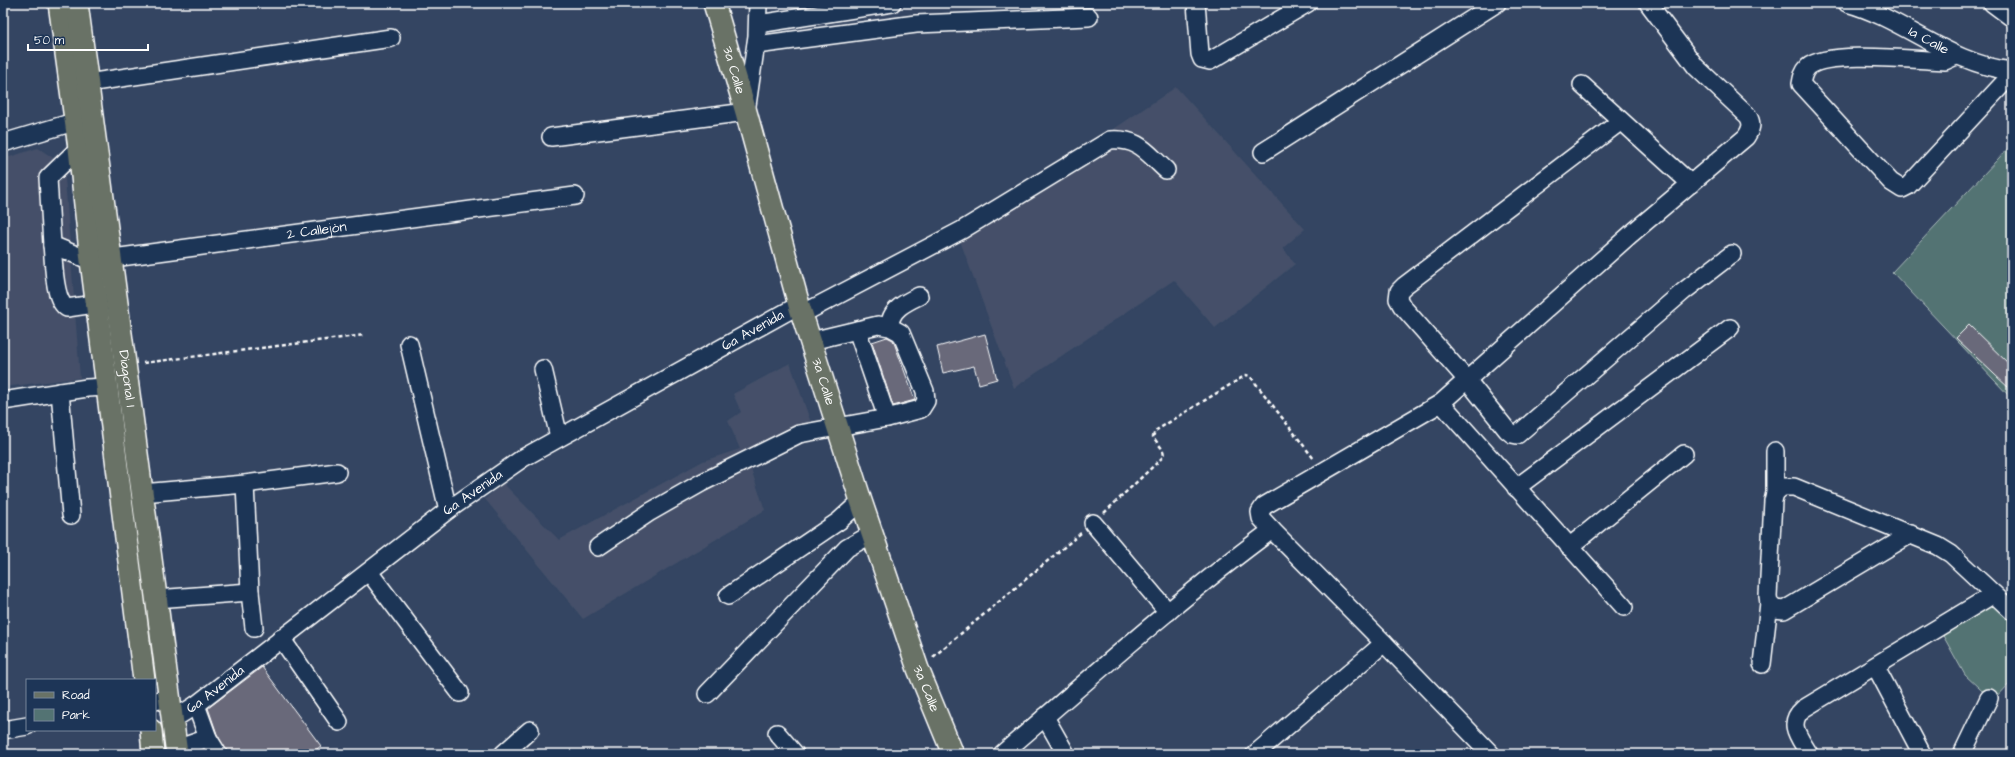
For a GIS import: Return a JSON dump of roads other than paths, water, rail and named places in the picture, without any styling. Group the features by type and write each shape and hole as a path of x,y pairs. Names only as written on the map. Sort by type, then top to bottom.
{"main road":[{"name":"Diagonal 1","path":"59,3 84,118 106,303 107,387 144,679"},
{"name":"Diagonal 1","path":"77,3 87,83 80,148 101,259"},
{"name":"3a Calle","path":"714,3 746,112 800,310 861,502 918,669 953,754"},
{"name":"Diagonal 1","path":"106,303 125,366 156,599 162,699 172,720 176,751"},
{"path":"151,731 153,754"}],"street":[{"path":"551,137 746,112 756,44 758,3"},
{"path":"758,24 892,3"},
{"path":"1196,3 1200,54 1202,59 1206,61 1216,58 1301,5"},
{"path":"1263,152 1497,3"},
{"path":"1491,754 1384,642 1272,530 1261,518 1260,512 1264,506 1441,403 1746,137 1750,131 1752,123 1748,116 1696,67 1648,3"},
{"name":"1a Calle","path":"1847,3 1868,9 1956,56 1997,69 2012,71"},
{"path":"1992,3 2012,18"},
{"path":"756,44 916,24 1089,17"},
{"path":"87,83 391,38"},
{"path":"1956,56 1945,61 1851,57 1819,61 1808,67 1802,74 1801,84 1891,182 1902,189 1908,186 2012,74"},
{"path":"1582,85 1691,184"},
{"path":"3,143 84,118"},
{"path":"1621,121 1410,281 1399,291 1398,299 1402,306 1467,380 1507,430 1516,435 1684,292 1732,254"},
{"name":"6a Avenida","path":"172,720 196,705 448,510 523,458 800,310 962,230 1110,140 1125,139 1138,144 1166,170"},
{"path":"80,148 48,178 52,245 58,297 62,305 66,308 106,303"},
{"path":"52,245 101,259 575,196"},
{"path":"890,327 890,320 893,314 904,303 919,296"},
{"path":"598,547 650,512 701,483 798,434 887,418 921,409 926,401 925,391 901,333 890,327 878,325 811,341"},
{"path":"1516,488 1730,328"},
{"path":"856,330 887,418"},
{"path":"409,344 448,510"},
{"path":"543,369 560,438"},
{"path":"3,401 60,392 107,387"},
{"path":"60,392 71,515"},
{"path":"1441,403 1624,607"},
{"path":"1762,664 1769,604 1773,501 1775,493 1775,451"},
{"path":"1569,547 1684,454"},
{"path":"142,493 245,484 337,472"},
{"path":"245,484 250,592 254,628"},
{"path":"1775,493 1782,487 1794,487 1911,534 1951,554 2012,611"},
{"path":"728,596 839,521 861,502"},
{"path":"1093,523 1168,612"},
{"path":"1002,754 1230,560 1272,530"},
{"path":"707,694 848,548 872,534"},
{"path":"1769,604 1775,609 1784,610 1911,534"},
{"path":"369,572 460,693"},
{"path":"156,599 250,592"},
{"path":"1809,754 1794,727 1794,721 1798,713 1994,594"},
{"path":"281,638 339,722"},
{"path":"1256,754 1384,642"},
{"path":"1876,667 1922,754"},
{"path":"1962,754 1989,698"},
{"path":"196,705 208,738 218,754"},
{"path":"1045,717 1066,754"},
{"path":"3,730 26,726"},
{"path":"503,754 530,730"},
{"path":"777,733 795,754"},
{"path":"176,751 208,738"}]}
